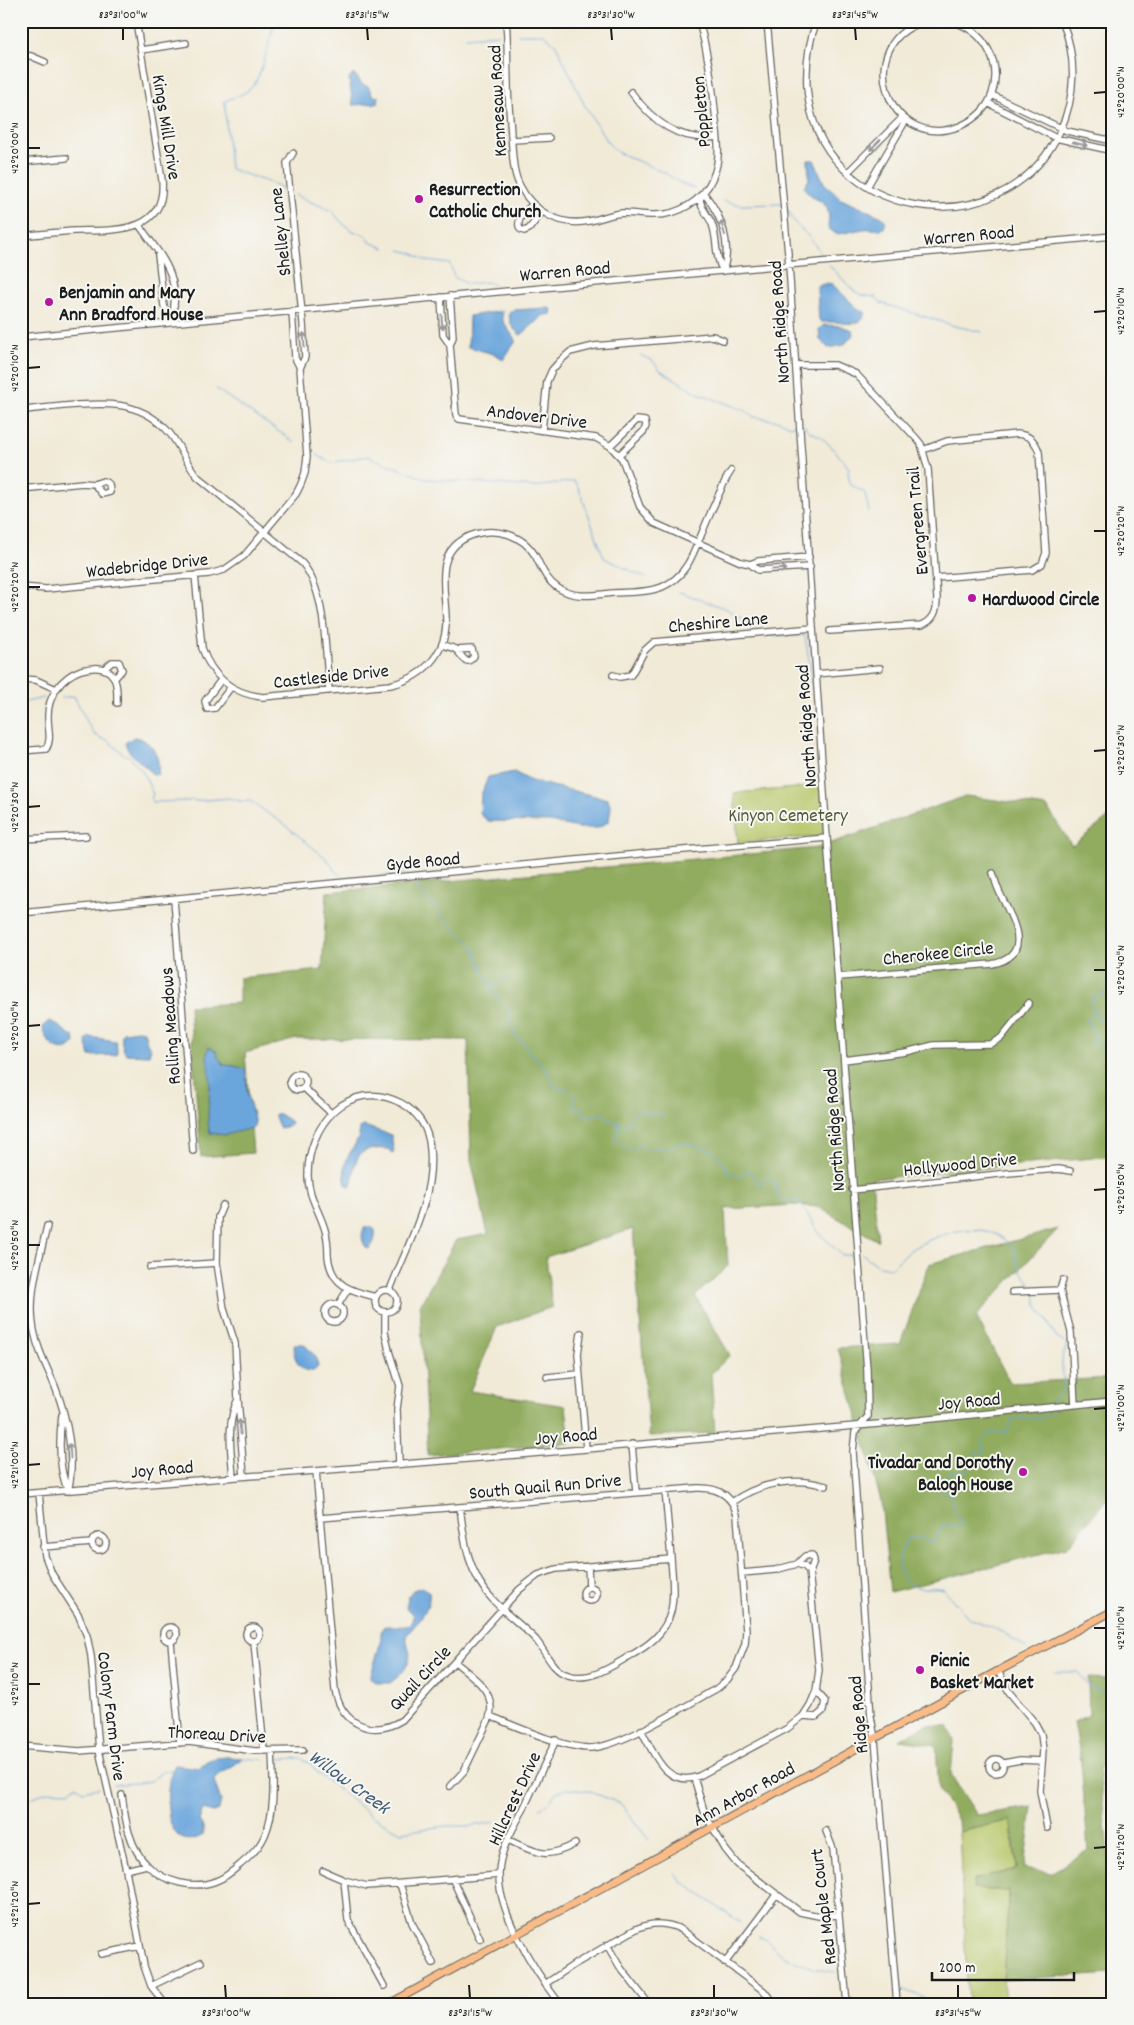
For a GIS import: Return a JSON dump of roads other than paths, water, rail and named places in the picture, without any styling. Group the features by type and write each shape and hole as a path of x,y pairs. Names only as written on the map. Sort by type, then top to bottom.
{"main road":[{"name":"Ann Arbor Road","path":"390,2004 1113,1610"}],"street":[{"name":"Kings Mill Drive","path":"136,21 163,187 161,199 156,210 148,219 138,225"},
{"name":"Kennesaw Road","path":"506,21 508,85 517,178 522,190 533,204 542,212 560,220 582,222 621,214 661,215 682,209 700,196"},
{"name":"Poppleton","path":"699,21 711,68 719,153 712,180 700,196"},
{"name":"North Ridge Road","path":"767,21 789,264 827,838 839,977 852,1190 867,1370 868,1416 860,1425"},
{"path":"817,21 808,56 807,78 810,108 818,130 828,148 848,172 867,187 884,196 920,207 946,208 974,204 1004,192 1026,176 1045,157 1061,128 1070,104 1073,75 1069,44 1062,21"},
{"path":"928,21 910,28 892,46 886,58 884,83 887,95 893,106 904,119 924,128 934,130 955,128 973,118 982,111 992,95 995,74 990,51 976,33 959,22 950,21"},
{"path":"141,50 186,43"},
{"path":"21,55 31,56 45,62"},
{"path":"631,92 640,103 669,129 691,138 717,138"},
{"path":"992,95 1061,128 1113,141"},
{"path":"988,103 1056,138 1113,151"},
{"path":"1025,122 1031,113"},
{"path":"848,172 904,119"},
{"path":"867,187 904,119"},
{"path":"512,140 549,138"},
{"path":"1103,149 1104,140"},
{"name":"Shelley Lane","path":"293,153 287,163 302,310"},
{"path":"21,162 66,158"},
{"path":"700,196 706,196 712,204 724,231 727,260 723,271 718,262 711,222 699,203 700,196"},
{"path":"533,204 519,220 518,225 520,229 524,231 529,228 542,212"},
{"path":"21,236 54,232 124,230 138,225 167,264 171,273 176,303 172,322"},
{"name":"Warren Road","path":"21,337 789,264 1113,236"},
{"path":"158,252 164,306 172,322"},
{"name":"Andover Drive","path":"450,296 453,337 450,345 456,415 459,419 590,436 610,446 619,455 640,508 654,523 750,564 758,570 810,567"},
{"name":"Andover Drive","path":"441,297 443,335 450,345"},
{"name":"Wadebridge Drive","path":"300,368 304,357 302,310"},
{"name":"Wadebridge Drive","path":"21,587 46,589 194,575 215,572 232,566 244,556 296,494 305,473 307,456 300,368 295,358 292,311"},
{"path":"542,430 547,381 552,370 570,352 594,346 713,336 723,340"},
{"name":"Evergreen Trail","path":"796,365 835,365 856,374 916,438 923,450 928,469 936,578 936,610 931,620 922,625 830,630"},
{"path":"21,411 110,403 127,406 145,413 159,423 171,435 198,477 302,563 316,585 320,602 329,691"},
{"path":"610,446 637,420 645,422 644,431 619,455"},
{"path":"923,450 944,441 1017,434 1034,440 1039,452 1046,553 1042,564 1032,570 936,578"},
{"name":"Castleside Drive","path":"194,575 202,648 210,666 221,680 231,687 246,694 263,697 390,685 406,681 419,674 442,645 446,622 443,586 444,566 453,549 469,536 491,531 517,538 528,546 550,582 559,588 578,595 654,589 675,580 685,569 731,470"},
{"path":"21,489 83,483 94,484"},
{"path":"750,564 758,561 809,557"},
{"name":"Cheshire Lane","path":"613,675 620,677 631,675 645,650 654,642 813,628"},
{"path":"442,645 456,650"},
{"path":"104,669 112,662 119,662 122,670 115,678 117,703"},
{"path":"21,751 46,749 50,743 48,705 56,689 66,678 80,670 91,668 104,669 115,678"},
{"path":"816,674 880,668"},
{"path":"21,679 36,680 56,689"},
{"path":"221,680 205,701 207,709 215,708 231,687"},
{"path":"21,839 86,836"},
{"name":"Gyde Road","path":"21,914 660,852 827,838"},
{"name":"Cherokee Circle","path":"839,977 992,964 1006,959 1016,947 1017,932 998,890 993,872"},
{"name":"Rolling Meadows","path":"174,899 193,1150"},
{"path":"844,1060 906,1052 934,1045 990,1044 1004,1035 1029,1003"},
{"path":"304,1088 331,1113"},
{"path":"376,1297 348,1289 336,1279 330,1267 325,1229 311,1198 308,1177 309,1156 316,1136 331,1113 347,1102 373,1095 385,1097 410,1108 420,1120 428,1136 431,1159 422,1211 390,1290"},
{"name":"Hollywood Drive","path":"852,1190 1008,1173 1059,1169 1070,1172"},
{"path":"223,1205 218,1217 216,1263 224,1309 235,1343 244,1476"},
{"path":"47,1226 33,1288 32,1312 35,1335 62,1412 60,1430 63,1479 68,1491"},
{"path":"150,1267 216,1263"},
{"path":"1063,1280 1060,1290 1071,1332 1075,1405"},
{"path":"338,1305 348,1289"},
{"path":"390,1290 396,1296 397,1305 390,1312 385,1312 378,1309 375,1301 381,1291 390,1290"},
{"path":"1012,1292 1060,1290"},
{"path":"385,1312 385,1332 400,1386 397,1409 399,1464"},
{"path":"581,1333 578,1342 579,1374 586,1449"},
{"path":"547,1378 579,1374"},
{"path":"233,1477 230,1424 233,1408 238,1399"},
{"name":"Joy Road","path":"21,1494 586,1449 1113,1401"},
{"name":"Ridge Road","path":"860,1425 855,1432 853,1452 871,1717 875,1739 897,2004"},
{"path":"632,1444 636,1492"},
{"name":"Quail Circle","path":"316,1471 335,1690 339,1704 347,1716 358,1724 371,1728 382,1728 396,1724 408,1714 522,1586 538,1575 556,1569 671,1559"},
{"path":"490,1716 578,1747 598,1748 615,1743 641,1730 716,1689 727,1680 736,1668 744,1652 746,1637 737,1515 732,1502 750,1490 764,1485 810,1481 826,1486"},
{"name":"South Quail Run Drive","path":"320,1518 636,1492 711,1488 723,1493 732,1502"},
{"path":"460,1507 464,1543 471,1566 483,1588 502,1609 536,1640 553,1665 560,1671 572,1676 596,1673 644,1648 663,1630 673,1602 665,1490"},
{"name":"Colony Farm Drive","path":"39,1493 43,1547 52,1574 78,1614 87,1636 91,1656 99,1750 126,1870 145,1970 151,1986 165,2004"},
{"path":"43,1547 92,1543"},
{"path":"641,1730 665,1771 678,1778 694,1778 788,1728 803,1716 810,1706 816,1691 819,1670 810,1573 814,1560 812,1555 805,1556 797,1564 775,1570 742,1573"},
{"path":"797,1564 804,1566 810,1573"},
{"path":"588,1566 589,1587"},
{"path":"171,1642 180,1743"},
{"path":"254,1642 264,1751"},
{"path":"450,1786 464,1771 490,1716 491,1702 487,1691 455,1662"},
{"path":"998,1672 1009,1692 1038,1728 1042,1741 1040,1791 1047,1828"},
{"path":"803,1716 816,1717 823,1711 824,1701 816,1691"},
{"name":"Hillcrest Drive","path":"556,1740 508,1840 499,1875 503,1902 517,1934 545,1984 560,2004"},
{"name":"Thoreau Drive","path":"21,1746 70,1751 180,1743 207,1744 272,1752 304,1750"},
{"path":"122,1795 129,1832 137,1851 146,1865 158,1874 172,1880 200,1885 222,1878 249,1858 261,1842 268,1825 273,1795 272,1752"},
{"path":"1004,1764 1020,1760 1042,1761"},
{"path":"694,1778 702,1807 725,1849 737,1864 776,1895 806,1914 819,1916 839,1915"},
{"name":"Red Maple Court","path":"826,1832 833,1849 847,2004"},
{"path":"508,1840 547,1854 556,1853 575,1844"},
{"path":"126,1870 146,1865"},
{"path":"323,1871 344,1880 367,1886 499,1875"},
{"path":"344,1880 348,1920 384,1986"},
{"path":"453,1880 480,1939"},
{"path":"400,1884 412,1923 433,1963"},
{"path":"725,1963 776,1895"},
{"path":"545,1984 607,1945 642,1926 664,1924 682,1930 764,1992 774,2004"},
{"path":"607,1945 620,1966 649,2004"},
{"path":"101,1954 140,1946"},
{"path":"151,1986 201,1962"}],"water":[{"path":"355,75 363,85 368,86 373,96 379,97 378,103 353,105 349,78"},
{"path":"808,160 814,160 824,183 841,199 882,217 886,222 884,228 836,234 828,228 829,218 826,206 804,188 809,179"},
{"path":"827,283 832,284 858,309 865,312 860,321 848,323 821,322 819,320 817,290 818,286"},
{"path":"552,309 551,314 544,315 521,335 515,331 509,312 513,310"},
{"path":"496,312 502,313 503,321 516,341 503,360 497,355 468,347 469,316"},
{"path":"824,325 841,326 852,330 853,335 844,345 828,348 820,340 819,329"},
{"path":"134,737 146,742 154,750 158,761 158,774 153,775 127,748 125,743"},
{"path":"514,772 531,781 608,799 611,807 609,821 598,828 578,828 550,822 488,821 480,814 481,795 488,777"},
{"path":"49,1021 74,1037 75,1042 70,1047 60,1049 50,1043 46,1038 43,1026"},
{"path":"144,1031 147,1043 151,1048 149,1055 126,1054 123,1049 123,1032"},
{"path":"89,1037 116,1041 116,1055 90,1056 86,1041"},
{"path":"209,1047 216,1051 224,1065 245,1069 255,1126 252,1128 225,1135 210,1133 208,1119 210,1077 207,1058"},
{"path":"275,1114 279,1114 290,1121 291,1124 280,1128"},
{"path":"364,1126 391,1135 394,1150 393,1153 388,1149 370,1149 361,1153 356,1163 350,1186 346,1184 345,1166 359,1135 360,1128"},
{"path":"365,1227 372,1227 375,1230 374,1241 368,1249 362,1239"},
{"path":"295,1344 304,1344 316,1357 318,1366 308,1371 300,1366 295,1355"},
{"path":"423,1587 429,1592 428,1604 422,1616 406,1636 410,1654 408,1664 402,1673 390,1683 378,1683 370,1678 381,1641 383,1627 410,1625 414,1615 406,1608 408,1597 413,1590"},
{"path":"227,1757 242,1758 220,1774 214,1781 221,1801 219,1810 213,1812 203,1809 199,1821 203,1826 203,1835 190,1840 180,1837 173,1829 169,1817 168,1803 168,1788 175,1765 199,1768 208,1760"}],"waterway":[{"path":"275,21 259,76 245,93 225,101 225,109 230,169 277,185 284,190"},
{"path":"466,37 498,34"},
{"path":"517,34 544,34 556,45 585,106 609,144 617,152 665,173 682,184 695,189"},
{"path":"295,195 332,211 342,223 353,231 365,235 370,242 385,248"},
{"path":"723,201 742,205 782,204"},
{"path":"787,209 795,223 824,257"},
{"path":"400,250 412,253 427,261 450,264 454,277 467,284 487,282 494,285"},
{"path":"829,265 854,291 861,295 876,297 881,303 955,326 982,332"},
{"path":"497,311 504,311"},
{"path":"640,355 653,361 660,370 698,393 746,411 754,417 780,421 790,426 797,425"},
{"path":"216,389 294,442"},
{"path":"801,425 825,440 849,468 850,484 865,493 869,512"},
{"path":"317,455 331,463 367,456 426,479 536,487 574,481 578,486 604,558 646,578"},
{"path":"679,592 727,609 755,628"},
{"path":"764,635 805,636 813,684"},
{"path":"61,698 74,696 93,733 107,740 125,755 129,756 143,772 153,794 152,802 229,798 250,801 284,824 327,859 336,872 345,879"},
{"path":"21,703 44,698"},
{"path":"397,874 408,873"},
{"path":"377,876 391,875"},
{"path":"354,878 363,878"},
{"path":"416,881 420,892 448,923 473,946 490,987 510,1011 509,1024 515,1031 514,1034 529,1049 531,1055 535,1056 542,1063 545,1070 548,1071 552,1083 557,1087 567,1089 576,1097 573,1101 575,1109 579,1106 583,1109 584,1116 600,1113 625,1126 630,1124 631,1117 640,1109 648,1114 657,1113 664,1116"},
{"path":"491,987 507,978"},
{"path":"1113,981 1103,994 1093,998 1092,1001 1096,1019 1110,1017 1113,1013"},
{"path":"1094,1013 1087,1020 1094,1033 1093,1043 1103,1046 1106,1065 1113,1071"},
{"path":"619,1121 617,1127 619,1131 615,1138 615,1143 623,1145 628,1149 641,1145 652,1149 658,1147 663,1149 678,1143 688,1143 712,1150 725,1165 728,1173 733,1173 739,1177 749,1169 758,1184 763,1179 772,1178 778,1189 775,1191 779,1199 785,1202 787,1200 800,1202 819,1233 842,1255 853,1255"},
{"path":"862,1254 879,1266 892,1268 909,1251 927,1241 953,1232 979,1230 1003,1238 1015,1250 1018,1266 1033,1288"},
{"path":"1036,1297 1036,1303 1057,1338 1067,1344 1062,1358 1063,1388 1058,1397 1052,1401 1052,1404"},
{"path":"976,1453 985,1451 981,1442 990,1434 996,1432 1007,1433 1011,1420 1045,1417 1053,1410"},
{"path":"974,1454 967,1471 949,1473 940,1486 940,1490 946,1492 954,1502 953,1508 963,1524 957,1527 943,1524 935,1539 931,1542 915,1537 908,1538 901,1551 900,1572 909,1584 916,1587 943,1589 969,1618 1002,1631 1026,1648"},
{"path":"1055,1672 1078,1672 1092,1688 1101,1691 1113,1691"},
{"name":"Willow Creek","path":"242,1758 266,1760"},
{"name":"Willow Creek","path":"278,1759 300,1758 310,1763 318,1773 373,1817 401,1832 446,1826 472,1826 494,1822"},
{"name":"Willow Creek","path":"113,1785 146,1782 153,1780 162,1771 173,1770"},
{"name":"Willow Creek","path":"21,1804 32,1797 44,1793 70,1791 77,1785 82,1791 99,1788"},
{"name":"Willow Creek","path":"540,1808 549,1803 556,1792 567,1789 588,1791 620,1803 649,1840"},
{"name":"Willow Creek","path":"675,1874 682,1882 740,1922"},
{"name":"Willow Creek","path":"759,1937 768,1941 780,1953 806,1966 835,1972"},
{"name":"Willow Creek","path":"900,1988 939,2004"}],"place":[{"name":"Resurrection Catholic Church","path":"419,199"},
{"name":"Benjamin and Mary Ann Bradford House","path":"49,302"},
{"name":"Hardwood Circle","path":"972,598"},
{"name":"Tivadar and Dorothy Balogh House","path":"1023,1472"},
{"name":"Picnic Basket Market","path":"920,1670"}],"park label":[{"name":"Kinyon Cemetery","path":"788,814"}]}
